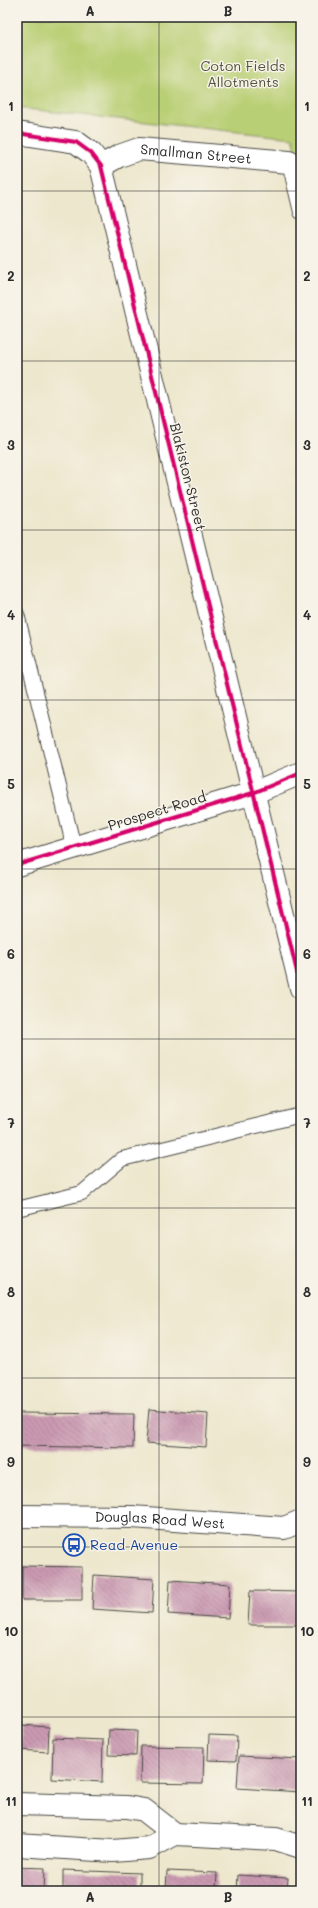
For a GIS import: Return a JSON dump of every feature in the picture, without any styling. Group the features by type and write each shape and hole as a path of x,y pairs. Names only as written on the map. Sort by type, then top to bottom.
{"street":[{"path":"17,133 76,142 91,153 101,166"},
{"name":"Smallman Street","path":"101,166 119,156 138,149 289,162"},
{"name":"Blakiston Street","path":"101,166 253,793"},
{"name":"Prospect Road","path":"17,865 253,793 301,773"},
{"path":"253,793 301,988"},
{"name":"Douglas Road West","path":"17,1516 132,1517 284,1528 301,1521"},
{"path":"17,1804 127,1807 144,1810 175,1834"},
{"path":"17,1845 113,1851 149,1848 175,1834 276,1839 301,1847"}],"lane":[{"name":"Smallman Street","path":"289,162 301,212"},
{"path":"17,614 74,848"},
{"path":"17,1210 82,1194 122,1159 301,1115"}],"green space":[{"name":"Coton Fields Allotments","path":"17,17 301,17 301,169 293,138 17,108"}],"building":[{"path":"149,1409 208,1414 206,1447 146,1443"},
{"path":"17,1413 134,1414 133,1448 17,1446"},
{"path":"22,1566 82,1567 82,1600 22,1600"},
{"path":"94,1575 154,1579 152,1613 92,1609"},
{"path":"170,1580 230,1584 228,1618 168,1614"},
{"path":"250,1591 301,1592 301,1625 248,1625"},
{"path":"21,1725 49,1727 48,1752 20,1750"},
{"path":"109,1730 137,1731 136,1756 108,1755"},
{"path":"209,1735 237,1736 236,1761 208,1760"},
{"path":"53,1738 103,1740 102,1782 52,1779"},
{"path":"141,1746 204,1747 203,1784 140,1783"},
{"path":"239,1756 301,1759 301,1792 237,1788"},
{"path":"17,1867 45,1868 44,1891 17,1891"},
{"path":"63,1870 140,1873 140,1891 63,1891"},
{"path":"167,1871 217,1873 216,1891 166,1891"},
{"path":"238,1875 288,1878 287,1891 237,1891"}],"cycle path":[{"path":"17,133 76,142 91,153 101,166 301,988"},
{"path":"17,865 253,793 301,773"}],"place":[{"name":"Read Avenue","path":"74,1545"}]}
